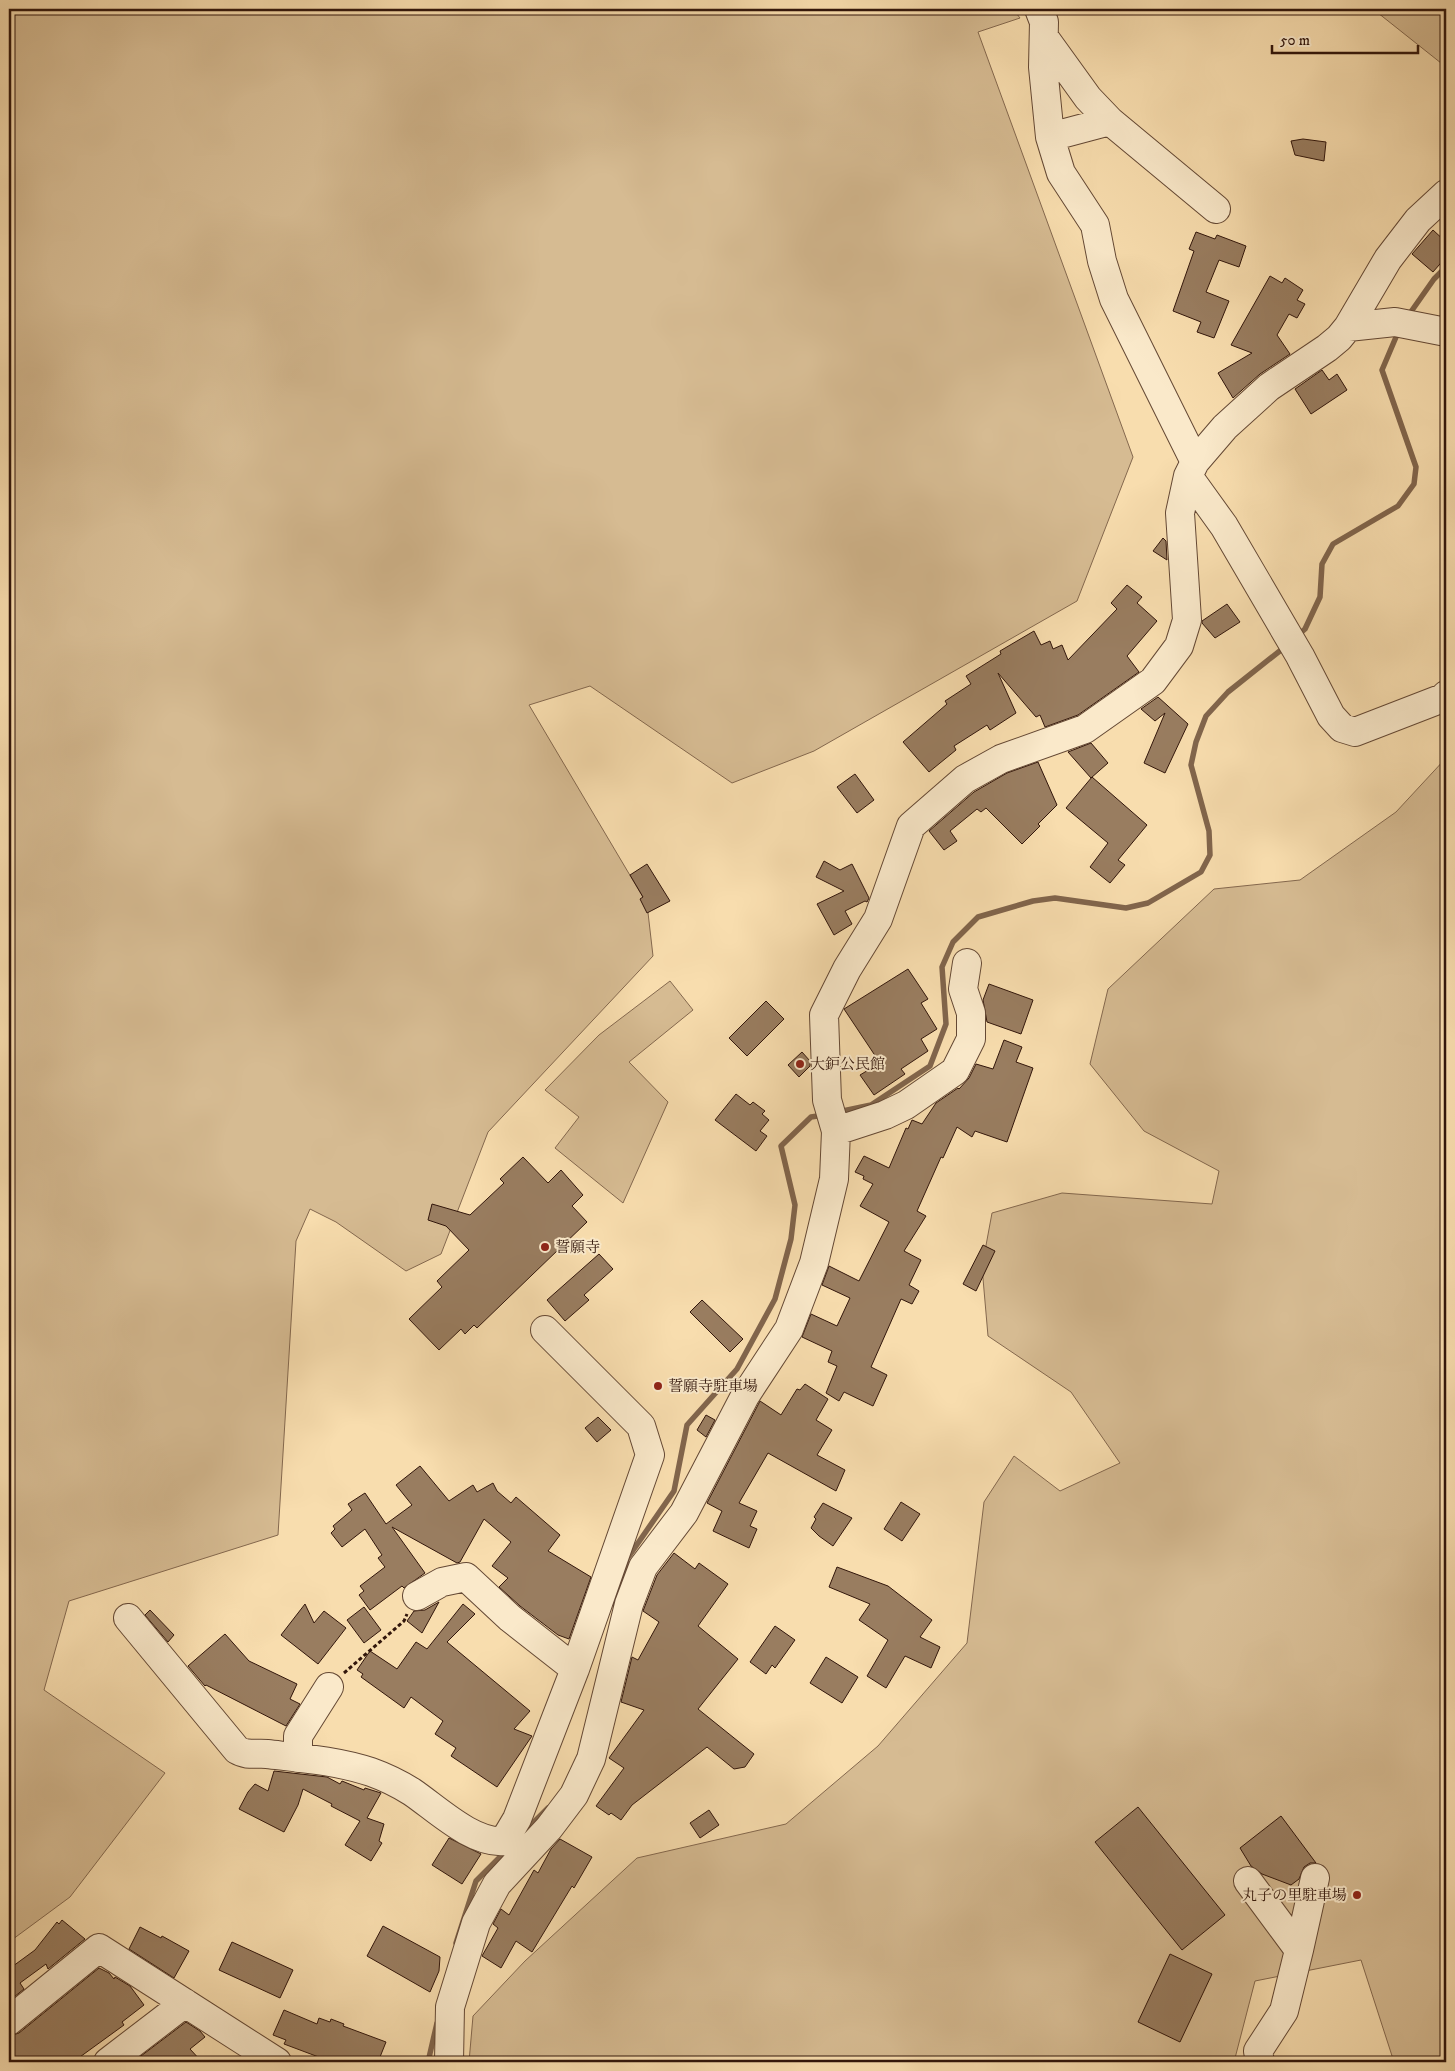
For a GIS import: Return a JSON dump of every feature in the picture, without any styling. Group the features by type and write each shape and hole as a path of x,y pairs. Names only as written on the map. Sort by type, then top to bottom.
{"street":[{"path":"1039,9 1044,22 1043,67 1050,137 1061,173 1095,225 1102,261 1114,299 1192,469 1293,645 1331,716 1342,728 1355,732 1446,695"},
{"path":"1044,37 1088,98 1110,121 1216,209"},
{"path":"1050,137 1110,121"},
{"path":"509,1853 549,1828 574,1795 590,1759 628,1604 643,1567 684,1513 745,1396 789,1328 817,1254 834,1179 836,1131 827,1100 824,1015 847,969 878,919 911,826 965,779 1002,760 1085,729 1153,681 1179,646 1187,620 1180,513 1192,469 1224,427 1269,387 1327,348 1348,327 1388,260 1418,220 1446,194"},
{"path":"1348,327 1405,325 1446,332"},
{"path":"836,1131 885,1115 906,1105 955,1071 971,1039 971,1013 963,989 967,963"},
{"path":"449,2062 450,2008 476,1923 497,1884 509,1853 518,1819 576,1664 650,1455 641,1426 545,1330"},
{"path":"417,1596 442,1582 466,1577 510,1618 576,1664 614,1664"},
{"path":"128,1618 237,1750 245,1754 264,1754 323,1761 372,1772 410,1791 451,1821 484,1839 496,1842 509,1853"},
{"path":"298,1758 298,1736 329,1687"},
{"path":"1260,2062 1258,2052 1284,2012 1315,1878"},
{"path":"1248,1881 1299,1950"},
{"path":"9,2021 99,1948 277,2062"},
{"path":"108,2062 185,2003"}],"path":[{"path":"329,1687 404,1621 417,1596"}],"shaded area":[{"path":"9,9 1013,9 1020,18 978,32 1133,457 1077,601 814,751 732,783 590,686 529,705 647,904 653,956 488,1132 441,1254 406,1271 336,1222 310,1209 296,1241 278,1535 69,1601 44,1690 165,1773 70,1897 9,1942"},
{"path":"1373,9 1446,9 1446,67"},
{"path":"1446,758 1446,2062 1394,2062 1361,1960 1255,1981 1234,2062 469,2062 473,2016 525,1961 637,1858 786,1824 878,1746 967,1643 984,1502 1014,1456 1060,1491 1120,1463 1071,1392 988,1336 982,1267 992,1213 1062,1193 1212,1204 1219,1171 1144,1131 1090,1064 1108,989 1214,889 1300,880 1396,812"},
{"path":"670,981 693,1010 629,1062 668,1102 623,1203 555,1148 579,1117 545,1090 599,1035"}],"building":[{"path":"1303,139 1326,142 1324,161 1295,155 1291,141"},
{"path":"1433,230 1446,242 1446,257 1433,272 1412,254"},
{"path":"1196,232 1215,239 1217,235 1246,246 1239,267 1219,260 1206,292 1229,301 1214,338 1197,332 1201,322 1173,311 1194,251 1189,249"},
{"path":"1270,276 1282,283 1285,278 1303,290 1297,300 1305,304 1297,318 1289,314 1277,335 1290,354 1260,374 1233,398 1218,373 1252,353 1231,345"},
{"path":"1322,370 1329,380 1337,374 1347,390 1311,414 1295,389"},
{"path":"1163,538 1166,541 1167,560 1153,551"},
{"path":"1127,585 1142,597 1137,603 1157,621 1127,656 1139,672 1078,715 1045,727 1040,715 1036,717 998,673 1016,713 990,730 987,725 954,746 956,750 929,772 903,742 947,704 945,701 971,684 966,676 1001,654 1000,651 1034,631 1041,645 1050,641 1053,649 1062,645 1068,660 1117,609 1111,603"},
{"path":"1227,604 1240,622 1215,638 1202,621"},
{"path":"1158,697 1188,724 1165,773 1144,763 1165,713 1155,721 1141,709"},
{"path":"1091,743 1108,763 1091,778 1068,752"},
{"path":"1038,762 1057,805 1022,844 986,808 981,812 977,809 950,831 957,841 944,850 929,831 974,792 1007,773"},
{"path":"855,774 874,800 857,813 837,787"},
{"path":"1092,777 1147,825 1118,860 1125,865 1110,883 1090,867 1108,843 1066,808"},
{"path":"824,861 840,870 852,864 869,898 867,902 865,901 845,911 852,924 834,935 817,904 844,891 816,877"},
{"path":"647,864 670,901 647,913 640,899 643,897 630,875"},
{"path":"908,969 928,999 921,1003 937,1029 921,1039 928,1051 901,1069 905,1074 874,1095 860,1075 880,1063 844,1009"},
{"path":"989,984 1033,1000 1021,1034 987,1022 983,1000"},
{"path":"766,1001 784,1019 747,1056 729,1038"},
{"path":"1004,1040 1022,1047 1016,1062 1033,1068 1007,1142 975,1131 972,1137 957,1127 943,1158 941,1157 917,1211 926,1216 904,1251 921,1260 909,1285 919,1291 912,1304 901,1299 871,1367 887,1375 873,1406 844,1392 839,1401 826,1393 837,1366 828,1362 832,1351 802,1337 811,1314 837,1326 850,1298 822,1285 829,1266 859,1281 889,1222 860,1206 873,1184 863,1179 864,1176 855,1172 864,1156 889,1168 906,1128 908,1129 912,1120 922,1124 936,1103 959,1089 969,1078 976,1064 993,1069"},
{"name":"大鈩公民館","path":"802,1052 810,1061 810,1066 799,1077 788,1065"},
{"path":"736,1094 750,1105 753,1102 765,1111 762,1114 769,1120 760,1131 767,1136 756,1151 715,1120"},
{"path":"523,1157 548,1183 561,1170 583,1195 572,1206 587,1222 477,1328 474,1325 465,1334 461,1329 439,1350 409,1319 442,1287 437,1281 469,1250 446,1226 428,1220 432,1204 470,1215 504,1183 500,1179"},
{"path":"983,1245 995,1251 976,1291 963,1284"},
{"path":"599,1254 613,1269 584,1295 589,1300 565,1321 547,1300"},
{"path":"702,1300 743,1339 730,1352 690,1312"},
{"path":"805,1384 828,1399 816,1420 832,1430 817,1455 845,1470 836,1491 768,1453 739,1503 757,1511 750,1526 757,1529 749,1548 713,1531 722,1511 707,1503 760,1401 781,1415 797,1389 800,1390"},
{"path":"706,1415 715,1420 706,1437 697,1430"},
{"path":"598,1417 611,1430 597,1442 585,1428"},
{"path":"420,1466 449,1501 473,1485 477,1492 493,1483 497,1491 511,1503 516,1497 560,1535 548,1551 591,1577 569,1639 558,1635 499,1587 508,1578 492,1566 511,1542 484,1519 460,1562 457,1563 392,1527 425,1573 404,1588 402,1586 370,1610 359,1595 364,1591 360,1586 385,1567 378,1558 382,1555 365,1529 342,1547 331,1533 335,1529 333,1526 352,1510 348,1504 365,1493 386,1524 412,1505 396,1485"},
{"path":"901,1502 920,1514 902,1541 884,1529"},
{"path":"823,1503 852,1518 833,1546 811,1528 816,1519 814,1517"},
{"path":"674,1553 695,1569 699,1563 728,1584 698,1626 738,1659 698,1709 754,1754 745,1767 734,1769 707,1747 632,1805 621,1820 611,1813 609,1815 596,1806 624,1768 609,1758 644,1710 621,1702 632,1657 638,1660 659,1622 643,1611 657,1575"},
{"path":"837,1567 888,1586 932,1620 920,1637 940,1647 931,1668 905,1656 886,1688 867,1676 888,1640 859,1620 870,1604 829,1587"},
{"path":"439,1602 422,1633 407,1621 414,1611 425,1610"},
{"path":"305,1604 314,1623 324,1611 346,1628 318,1664 281,1635"},
{"path":"463,1604 475,1614 447,1642 530,1711 514,1729 532,1736 497,1787 451,1756 456,1748 435,1734 443,1721 411,1697 404,1708 361,1677 363,1674 357,1670 370,1651 397,1669 416,1642 427,1649"},
{"path":"364,1607 381,1630 364,1643 347,1620"},
{"path":"150,1610 174,1635 168,1642 145,1615"},
{"path":"775,1626 795,1640 775,1668 772,1665 766,1674 750,1662"},
{"path":"225,1634 249,1661 297,1684 290,1699 300,1704 286,1726 205,1686 188,1666"},
{"path":"826,1657 858,1677 842,1703 810,1683"},
{"path":"274,1771 327,1777 340,1784 342,1781 364,1790 365,1788 381,1793 367,1818 384,1824 379,1841 382,1843 371,1861 345,1845 360,1821 303,1789 298,1805 284,1832 239,1809 248,1792 255,1784 268,1791"},
{"path":"1138,1807 1225,1915 1182,1950 1095,1842"},
{"path":"709,1810 719,1825 700,1838 690,1823"},
{"path":"1281,1816 1316,1863 1310,1863 1304,1867 1299,1879 1291,1885 1262,1874 1251,1866 1240,1848"},
{"path":"449,1838 481,1854 462,1884 432,1865"},
{"path":"560,1839 592,1857 532,1952 516,1941 501,1968 482,1956 498,1928 493,1924 501,1909 509,1915 534,1870 538,1873 551,1849"},
{"path":"62,1920 85,1939 48,1969 46,1964 20,1983 24,1989 9,2001 9,1969 35,1950 57,1922 59,1924"},
{"path":"383,1926 440,1957 439,1971 430,1992 367,1956"},
{"path":"140,1927 161,1938 162,1936 189,1951 174,1978 129,1949"},
{"path":"232,1942 293,1970 280,1998 219,1970"},
{"path":"1170,1954 1212,1974 1180,2042 1138,2022"},
{"path":"99,1968 109,1973 114,1979 115,1977 130,1986 144,2005 122,2022 124,2025 73,2062 9,2062 9,2036 19,2033"},
{"path":"284,2010 317,2024 319,2018 330,2022 331,2019 344,2024 343,2026 386,2042 378,2062 332,2062 284,2044 286,2040 273,2035"},
{"path":"186,2022 200,2031 205,2037 190,2049 202,2062 133,2062"}],"waterway":[{"path":"1408,316 1434,279 1446,267"},
{"path":"1297,636 1305,629 1320,597 1322,564 1333,544 1398,506 1414,484 1416,467 1382,370 1399,330"},
{"path":"838,1112 871,1105 930,1066 946,1024 942,967 953,942 978,917 1033,901 1055,898 1126,908 1148,903 1201,872 1210,855 1209,831 1191,765 1196,742 1206,716 1228,692 1286,646"},
{"path":"620,1593 627,1559 674,1491 687,1425 737,1369 775,1299 791,1239 795,1205 781,1146 811,1117 824,1115"},
{"path":"521,1835 548,1808"},
{"path":"456,1943 476,1881 506,1851"},
{"path":"428,2062 437,2023"}],"place":[{"name":"大鈩公民館","path":"800,1064"},
{"name":"誓願寺","path":"545,1247"},
{"name":"誓願寺駐車場","path":"658,1386"},
{"name":"丸子の里駐車場","path":"1357,1895"}]}
